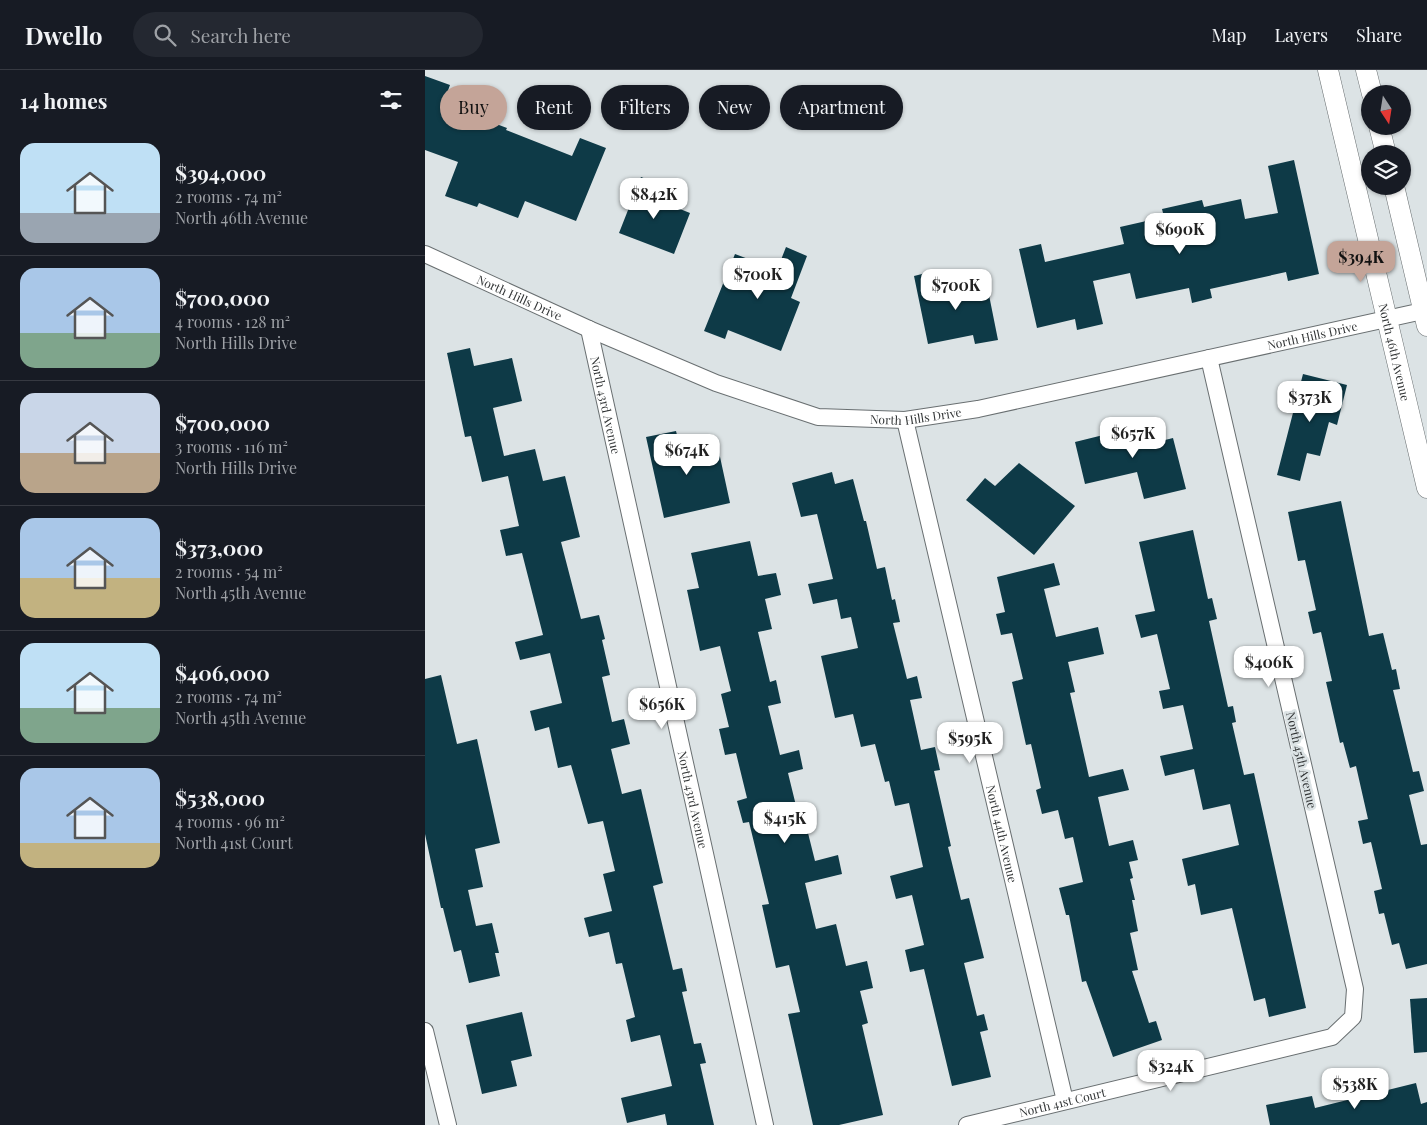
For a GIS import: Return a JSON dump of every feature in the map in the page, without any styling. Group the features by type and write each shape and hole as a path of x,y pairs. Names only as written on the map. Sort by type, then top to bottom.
{"street":[{"name":"North 46th Avenue","path":"1328,70 1427,488"},
{"path":"1366,70 1370,85"},
{"path":"1396,195 1426,316"},
{"name":"North Hills Drive","path":"425,254 589,329 716,383 818,417 905,420 978,409 1388,320 1426,316"},
{"name":"North 43rd Avenue","path":"589,329 765,1125"},
{"name":"North 45th Avenue","path":"1209,358 1355,989 1353,1017"},
{"name":"North 44th Avenue","path":"905,420 1065,1101"},
{"name":"North 41st Court","path":"967,1125 1331,1038 1353,1017"},
{"path":"425,1031 448,1125"}],"building":[{"path":"425,76 450,85 440,85 440,130 506,130 572,156 580,138 606,148 576,221 525,201 518,218 479,203 477,207 445,196 458,162 425,150"},
{"path":"1294,160 1319,274 1288,281 1286,272 1210,289 1212,298 1192,303 1189,288 1136,299 1130,273 1093,281 1103,324 1077,330 1075,319 1037,328 1019,249 1041,244 1045,262 1124,244 1120,227 1164,217 1162,209 1202,200 1204,207 1241,199 1245,219 1278,213 1268,166"},
{"path":"641,177 656,183 650,197 690,213 674,254 619,233"},
{"path":"786,247 807,256 791,298 800,302 781,351 728,330 725,339 704,331 735,254 777,270"},
{"path":"934,271 938,290 986,280 998,340 975,344 973,335 928,344 914,276"},
{"path":"470,348 474,366 512,358 522,401 493,408 504,456 535,449 543,481 565,476 580,537 561,542 581,619 599,615 605,639 602,640 610,675 602,677 612,722 624,719 630,744 611,749 622,794 641,789 663,883 653,886 673,970 682,968 687,991 682,992 694,1044 701,1043 706,1063 700,1064 714,1125 667,1125 665,1114 627,1123 621,1098 672,1086 660,1035 631,1042 626,1020 635,1017 622,963 616,964 609,932 589,937 584,918 612,911 603,874 615,871 603,821 588,824 571,765 558,768 549,727 535,731 530,711 562,703 550,653 520,660 515,642 543,635 522,553 506,556 500,530 519,526 508,476 482,482 471,436 465,437 447,353"},
{"path":"1303,374 1347,385 1337,425 1329,422 1320,456 1307,453 1300,481 1277,475"},
{"path":"1156,422 1161,441 1173,438 1186,489 1144,499 1137,472 1085,484 1075,442"},
{"path":"676,431 681,451 717,443 730,503 664,518 646,437"},
{"path":"1019,463 1075,506 1034,555 966,500 985,478 995,486"},
{"path":"832,472 835,484 853,479 864,521 866,521 877,569 885,567 892,600 895,599 900,622 893,623 907,679 917,676 922,698 910,700 921,750 935,747 940,770 934,771 951,846 948,847 961,900 969,898 984,958 964,963 977,1016 984,1014 988,1030 980,1032 991,1077 952,1086 924,969 910,972 905,950 924,945 912,895 896,899 890,876 923,867 909,803 895,806 889,781 885,782 875,744 861,747 853,714 835,718 821,656 858,648 851,617 841,619 837,599 813,604 808,584 833,579 817,514 801,517 792,483"},
{"path":"1341,501 1369,636 1383,633 1392,670 1396,669 1400,689 1393,690 1413,772 1419,771 1424,791 1409,795 1421,845 1427,844 1427,964 1406,969 1399,943 1392,945 1384,913 1379,914 1374,891 1382,889 1371,842 1363,844 1358,821 1368,819 1356,766 1350,768 1343,742 1340,743 1326,682 1332,681 1321,632 1313,634 1308,612 1316,610 1305,560 1298,561 1288,512"},
{"path":"1193,530 1208,599 1212,598 1217,619 1209,621 1228,707 1233,706 1236,722 1232,723 1244,775 1254,773 1306,1008 1269,1017 1265,998 1254,1001 1232,908 1201,915 1195,884 1188,886 1182,859 1239,845 1230,804 1203,810 1194,769 1165,776 1160,756 1193,749 1183,705 1163,709 1159,691 1170,689 1157,634 1141,638 1135,615 1155,611 1139,542"},
{"path":"750,541 758,576 776,573 781,595 765,599 772,629 758,632 770,682 776,680 781,703 768,706 780,755 799,750 803,769 788,773 800,822 805,821 815,861 838,855 842,874 805,883 816,929 836,924 846,966 867,961 873,988 860,991 868,1023 862,1025 883,1115 839,1125 813,1125 788,1014 800,1012 789,965 776,968 762,905 769,904 749,822 743,823 737,801 747,798 736,753 725,755 719,729 729,727 721,694 731,691 720,646 700,651 687,590 699,588 691,553"},
{"path":"1054,563 1060,585 1044,589 1056,637 1098,627 1104,654 1068,662 1075,692 1070,693 1089,777 1123,769 1129,790 1098,797 1109,846 1133,840 1138,860 1129,862 1133,878 1130,879 1135,900 1132,900 1138,931 1130,933 1138,970 1132,971 1149,1023 1156,1021 1162,1040 1113,1057 1086,981 1082,982 1069,915 1066,915 1059,888 1083,882 1073,837 1065,839 1058,810 1042,814 1036,790 1041,788 1031,744 1026,745 1012,682 1023,679 1012,633 1001,635 996,614 1005,612 997,577"},
{"path":"441,675 457,744 477,739 500,843 475,849 483,887 468,890 476,926 492,923 499,953 495,953 500,976 469,983 461,950 454,952 443,908 441,908 425,834 425,679"},
{"path":"1427,998 1427,1052 1414,1053 1410,999"},
{"path":"522,1012 532,1056 511,1061 517,1086 482,1094 466,1025"},
{"path":"1416,1083 1421,1104 1427,1102 1427,1125 1270,1125 1266,1105 1312,1096 1315,1108"}]}
